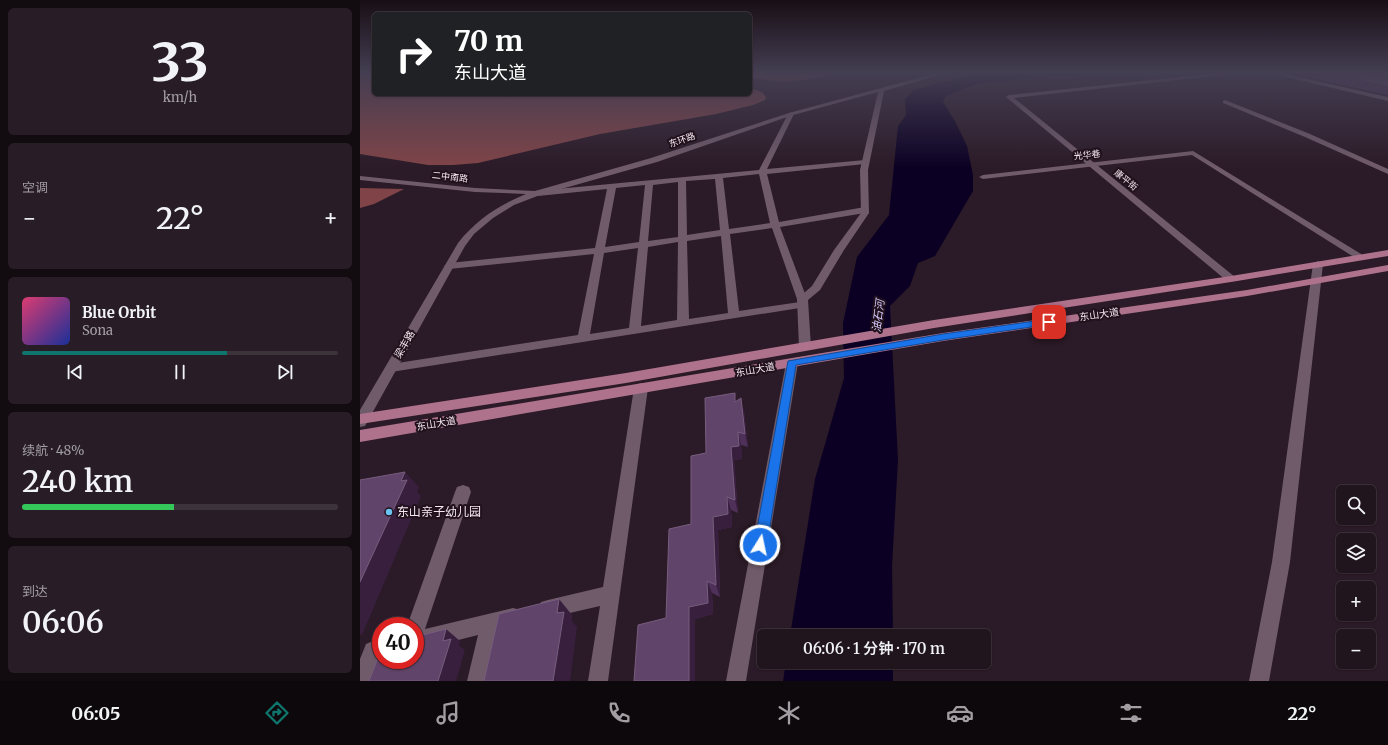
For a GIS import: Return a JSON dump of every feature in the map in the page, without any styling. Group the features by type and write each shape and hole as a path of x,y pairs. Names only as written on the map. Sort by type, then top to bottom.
{"main road":[{"name":"东山大道","path":"360,436 641,388 754,362 805,347 934,324 1231,279 1388,253"},
{"name":"东山大道","path":"361,420 626,378 754,362 792,363 943,337 1246,293 1388,268"}],"street":[{"name":"东环路","path":"449,266 461,245 471,232 490,216 510,203 537,193 654,160 791,114 829,104"},
{"path":"391,368 734,316 802,302 816,288 839,250 865,213 864,170 878,104"},
{"name":"康平街","path":"1017,104 1231,279"},
{"path":"1229,104 1292,128 1356,156 1388,172"},
{"path":"791,114 762,171 775,225 802,302 805,347"},
{"name":"光华巷","path":"983,177 1193,153 1361,257"},
{"path":"537,193 865,162"},
{"path":"719,175 734,316"},
{"name":"二中南路","path":"360,178 475,190 537,193"},
{"path":"682,179 683,324"},
{"path":"635,331 649,182"},
{"path":"583,339 612,186"},
{"path":"449,266 599,251 865,210"},
{"path":"1259,681 1281,562 1318,264"},
{"name":"梁丰路","path":"361,420 449,266"},
{"path":"736,681 792,363"},
{"path":"598,681 641,388"},
{"path":"419,617 463,492"},
{"path":"424,639 611,594"},
{"path":"477,681 491,622"},
{"path":"362,681 371,652"}],"shaded area":[{"path":"360,104 756,104 716,114 600,134 478,163 428,165 360,154"},
{"path":"360,188 404,189 374,204 360,208"}],"water":[{"name":"油石河","path":"905,104 944,104 955,121 967,146 973,175 973,191 935,256 918,263 910,286 890,306 898,460 892,566 893,629 791,629 815,479 844,378 843,323 857,257 889,215 898,126 906,115"},
{"path":"785,669 893,669 893,681 783,681"}],"building":[{"path":"735,393 735,402 741,398 745,434 738,432 739,446 731,447 735,500 727,497 728,514 713,517 716,585 707,581 708,603 689,607 689,681 634,681 638,625 666,618 669,529 691,524 691,456 706,453 705,398"},
{"path":"405,472 401,481 407,480 360,582 360,480"},
{"path":"559,599 557,613 564,612 553,681 484,681 499,614"},
{"path":"446,629 443,641 451,639 438,681 369,681 374,669 424,669 424,635"}],"place":[{"name":"东山亲子幼儿园","path":"389,512"}],"route":[{"path":"760,545 792,363 943,337 1049,322"}]}
